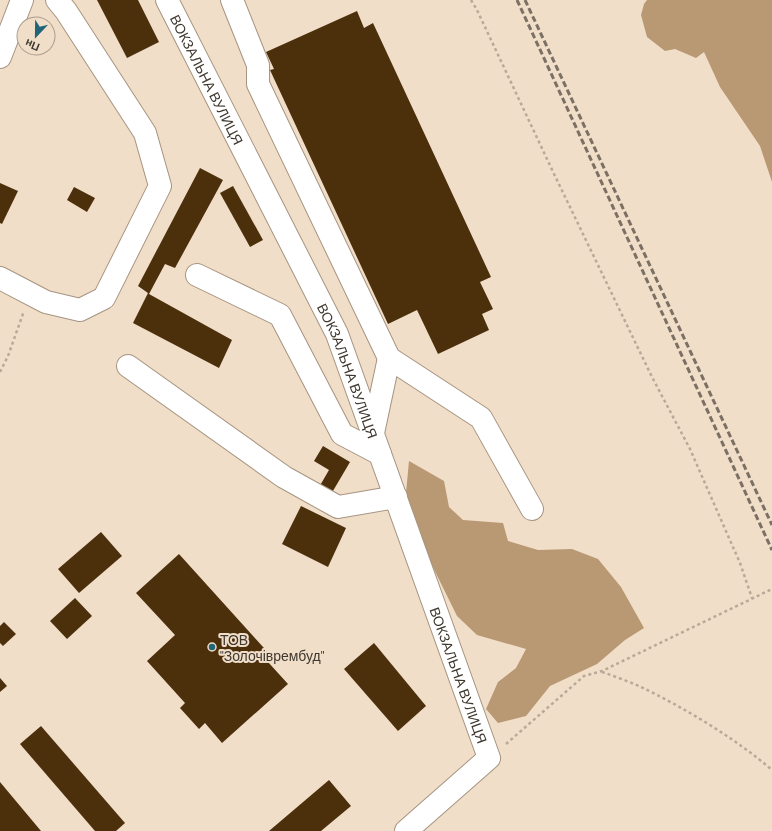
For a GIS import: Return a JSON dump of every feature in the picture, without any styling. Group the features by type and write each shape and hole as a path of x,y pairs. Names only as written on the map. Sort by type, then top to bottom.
{"street":[{"path":"0,57 22,0"},
{"path":"0,278 46,302 80,310 104,298 160,186 145,133 66,11 57,0"},
{"name":"ВОКЗАЛЬНА ВУЛИЦЯ","path":"167,0 337,334 489,758"},
{"path":"232,0 258,65 258,84 389,358 480,418 532,509"},
{"path":"197,275 280,315 342,434 380,454"},
{"path":"373,433 389,358"},
{"path":"128,366 284,477 338,507 396,497"},
{"path":"406,831 489,758"}],"path":[{"path":"471,0 652,378 690,449 740,563 752,598"},
{"path":"0,372 8,356 30,294"},
{"path":"489,758 584,676 602,672 772,589"},
{"path":"602,672 639,686 694,716 753,754 772,770"}],"shaded area":[{"path":"647,0 772,0 772,182 760,146 720,87 704,52 696,58 675,49 665,51 647,37 641,15 644,4"},
{"path":"409,461 444,481 449,507 463,520 503,523 508,541 538,550 572,549 598,559 621,587 644,628 625,640 597,664 550,686 526,716 498,723 486,709 498,682 516,668 526,649 477,635 457,616 419,539 406,493"}],"building":[{"path":"97,0 138,0 159,42 127,58"},
{"path":"357,11 364,28 373,23 491,277 480,282 493,309 482,314 489,330 438,354 417,310 388,324 270,70 274,69 266,52"},
{"path":"200,168 223,180 175,268 165,264 149,294 232,340 219,368 133,323 148,293 138,286"},
{"path":"0,183 18,191 2,224 0,223"},
{"path":"233,186 263,240 250,247 220,193"},
{"path":"74,187 95,198 87,212 67,200"},
{"path":"323,446 350,462 330,496 318,489 329,470 314,461"},
{"path":"301,506 346,528 328,567 282,544"},
{"path":"101,532 122,556 79,593 58,569"},
{"name":"ТОВ \"Золочіврембуд\"","path":"179,554 273,658 268,662 288,684 222,743 205,723 199,729 180,708 185,703 147,661 175,635 136,593"},
{"path":"75,598 92,616 67,639 50,621"},
{"path":"4,622 16,634 3,646 0,643 0,626"},
{"path":"374,643 426,706 398,731 344,669"},
{"path":"0,678 7,686 0,692"},
{"path":"41,726 125,823 116,831 95,831 20,744"},
{"path":"329,780 351,806 321,831 269,831"},
{"path":"0,782 41,831 0,831"}],"railway":[{"path":"517,0 772,550"},
{"path":"525,0 772,525"}],"place":[{"name":"ТОВ \"Золочіврембуд\"","path":"212,647"}]}
